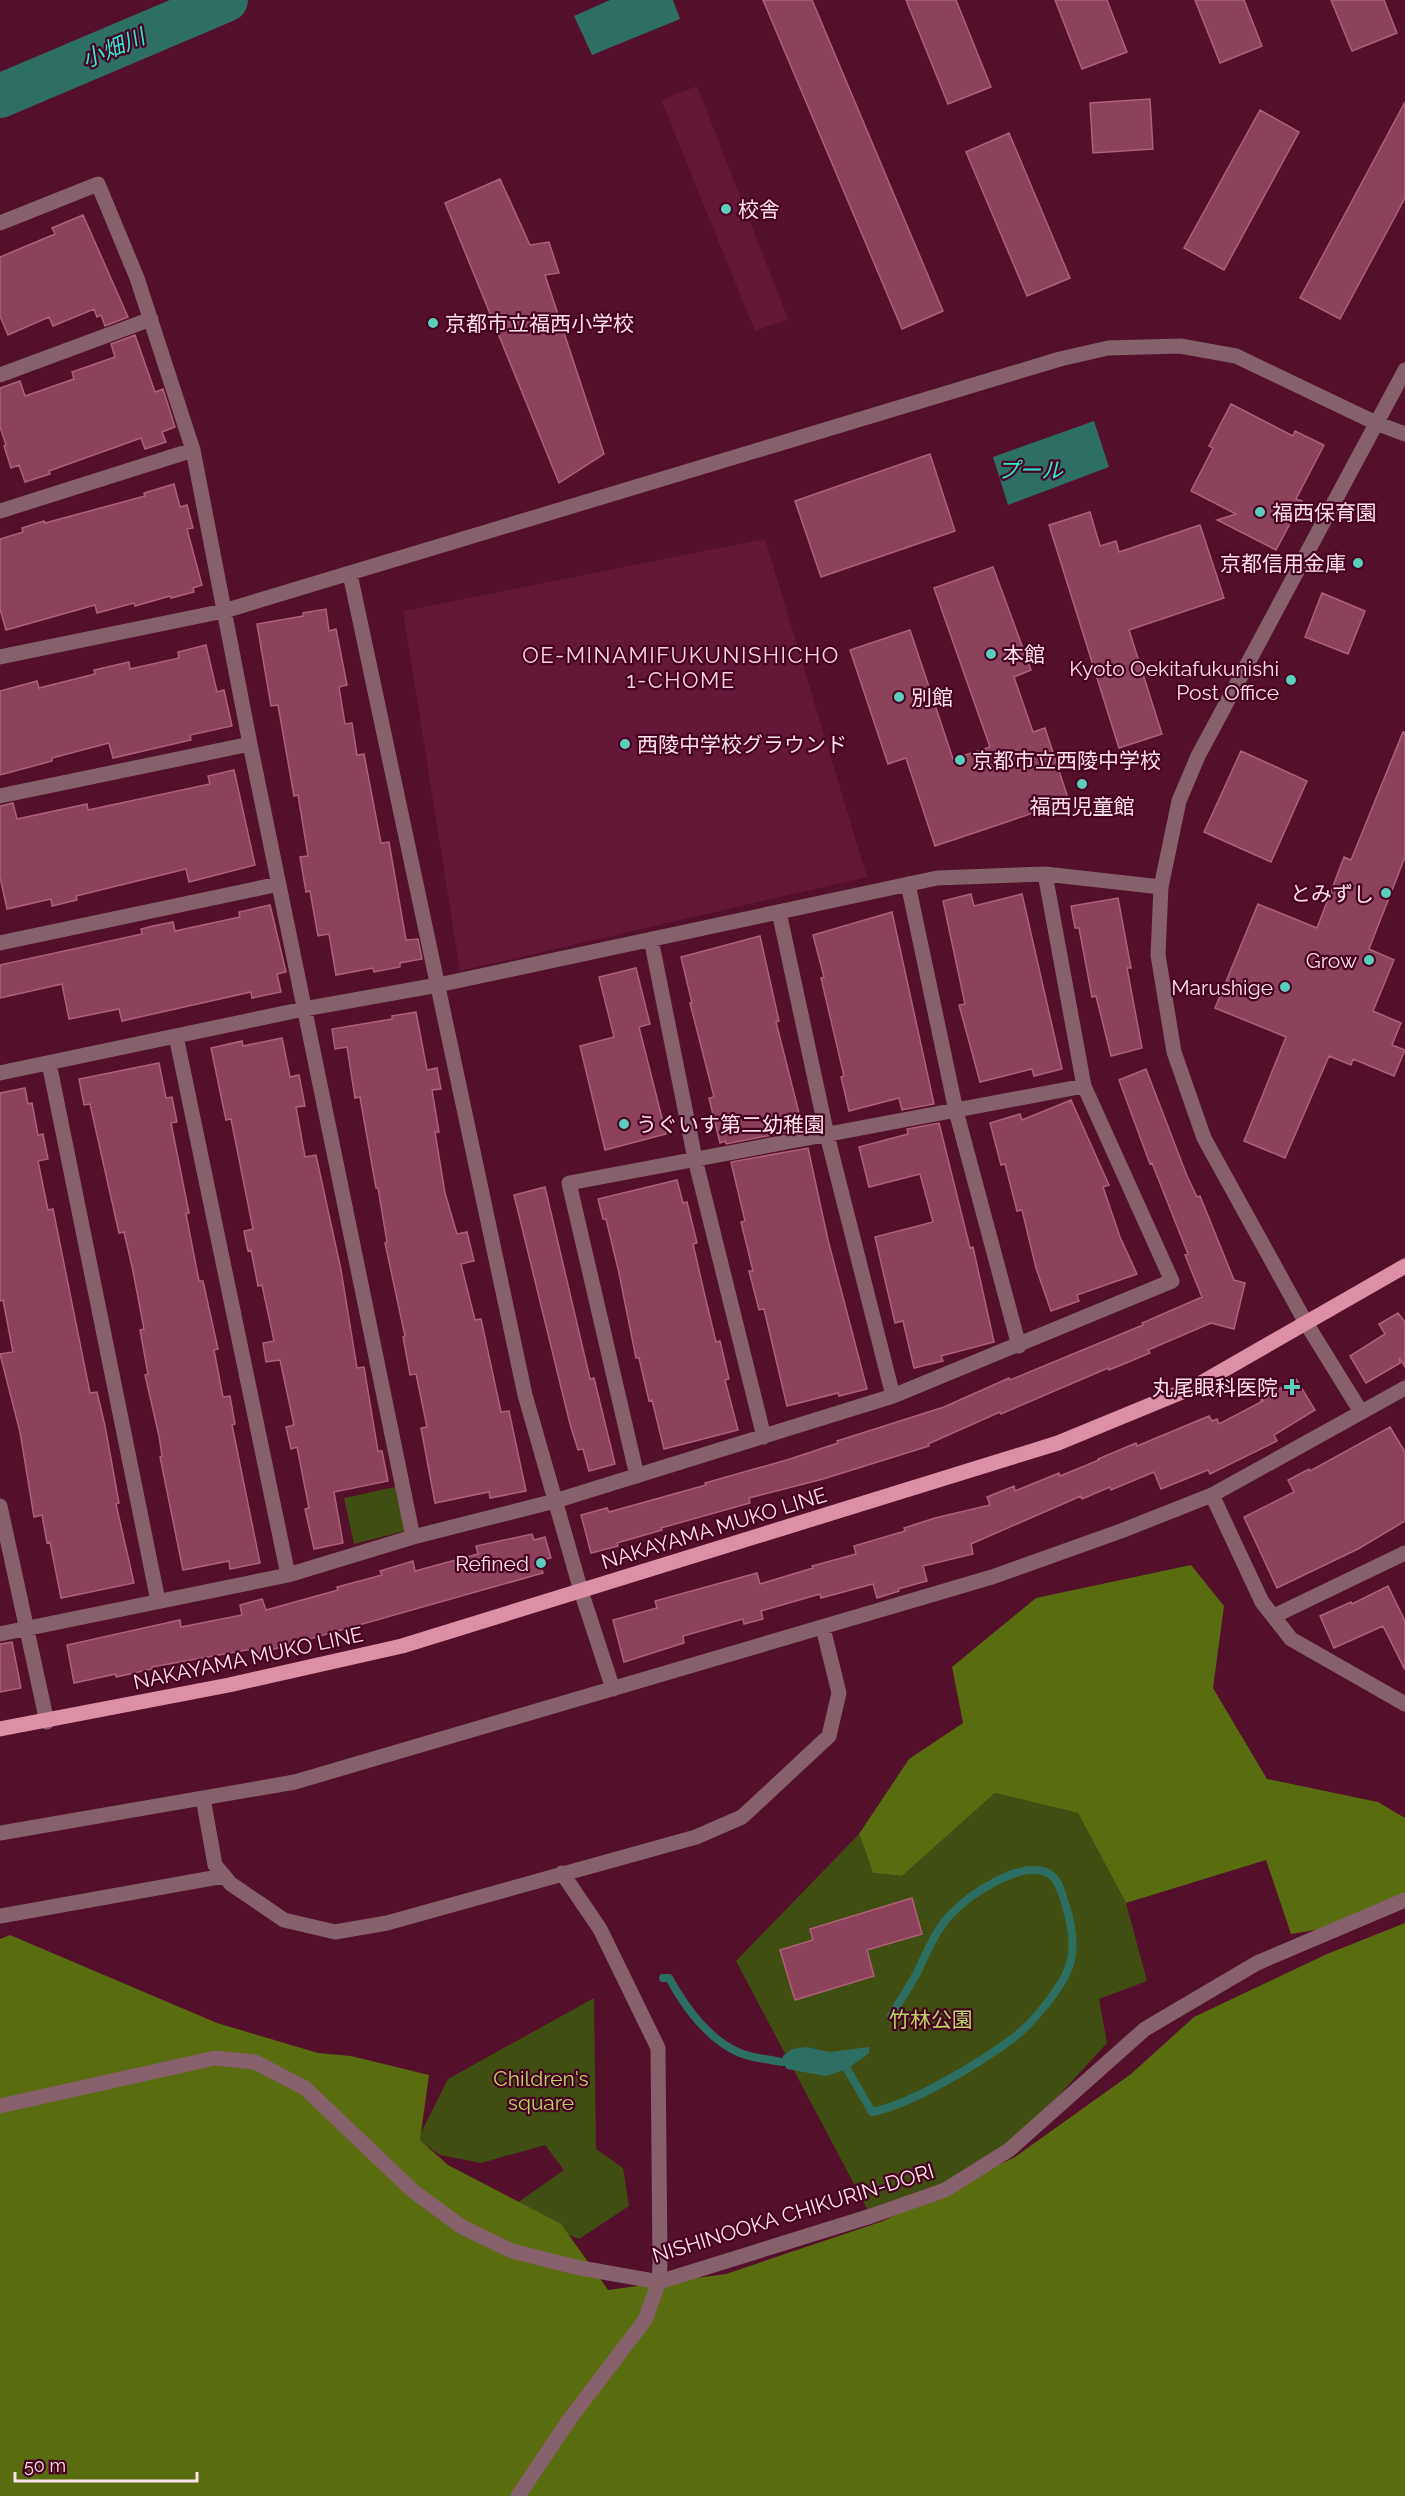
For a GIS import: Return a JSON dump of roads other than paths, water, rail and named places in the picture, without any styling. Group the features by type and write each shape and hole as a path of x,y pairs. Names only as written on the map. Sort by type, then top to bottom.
{"main road":[{"name":"NAKAYAMA MUKO LINE","path":"0,1729 47,1722 229,1685 402,1646 1058,1443 1194,1387 1405,1266"}],"street":[{"path":"0,224 98,184 151,319 193,450 250,744 413,1537"},
{"path":"0,375 151,319"},
{"path":"0,657 224,611 719,460 1060,359 1108,348 1180,346 1236,356 1376,423 1405,434"},
{"path":"1361,1412 1305,1323 1204,1138 1174,1052 1158,955 1161,887 1179,801 1198,756 1405,370"},
{"path":"0,511 193,450"},
{"path":"350,574 525,1395 580,1591 613,1689"},
{"path":"0,795 250,744"},
{"path":"0,1073 304,1009 438,985 937,878 1045,874 1161,887"},
{"path":"0,1634 288,1575 413,1537 555,1501 893,1396 1020,1346 1173,1281 1084,1086 1045,874"},
{"path":"0,943 279,884"},
{"path":"908,885 956,1111 1020,1346"},
{"path":"779,912 827,1135 893,1396"},
{"path":"651,939 695,1160 764,1437"},
{"path":"176,1036 288,1575"},
{"path":"49,1063 158,1601"},
{"path":"638,1476 569,1183 1084,1086"},
{"path":"0,1833 295,1782 992,1577 1121,1531 1212,1495 1405,1388"},
{"path":"1212,1495 1262,1602 1291,1639 1405,1704"},
{"path":"0,1506 47,1722"},
{"path":"1274,1616 1405,1553"},
{"path":"204,1798 216,1865 231,1884 284,1920 335,1932 387,1923 696,1837 742,1817 829,1736 838,1694 823,1628"},
{"path":"518,2496 569,2420 645,2320 659,2282 658,2048 600,1929 562,1873"},
{"path":"0,1916 224,1876"},
{"name":"NISHINOOKA CHIKURIN-DORI","path":"0,2106 214,2058 255,2062 305,2088 413,2191 462,2227 512,2251 576,2267 659,2282 871,2216 945,2190 1009,2150 1144,2029 1257,1964 1405,1900"}],"water":[{"path":"610,0 673,0 680,19 592,55 574,16"},
{"name":"プール","path":"1094,421 1109,467 1008,505 993,457"},
{"path":"806,2047 830,2052 869,2047 869,2053 847,2069 826,2076 787,2069 782,2062 783,2056 792,2049"}],"waterway":[{"name":"小畑川","path":"0,96 226,0"},
{"path":"847,2069 872,2112 905,2101 944,2082 982,2060 1020,2032 1055,1992 1071,1960 1072,1939 1069,1919 1054,1878 1046,1872 1022,1871 982,1889 959,1906 936,1935 917,1973 891,2016"},
{"path":"663,1978 669,1978 690,2011 718,2040 745,2055 782,2062"}],"place":[{"name":"校舎","path":"726,209"},
{"name":"京都市立福西小学校","path":"433,323"},
{"name":"福西保育園","path":"1260,512"},
{"name":"京都信用金庫","path":"1358,563"},
{"name":"本館","path":"991,654"},
{"name":"Kyoto Oekitafukunishi Post Office","path":"1291,680"},
{"name":"別館","path":"899,697"},
{"name":"西陵中学校グラウンド","path":"625,744"},
{"name":"京都市立西陵中学校","path":"960,760"},
{"name":"福西児童館","path":"1082,784"},
{"name":"とみずし","path":"1386,893"},
{"name":"Grow","path":"1369,960"},
{"name":"Marushige","path":"1285,987"},
{"name":"うぐいす第二幼稚園","path":"624,1124"},
{"name":"丸尾眼科医院","path":"1292,1387"},
{"name":"Refined","path":"541,1563"}],"district":[{"name":"OE-MINAMIFUKUNISHICHO 1-CHOME","path":"681,668"}],"park label":[{"name":"竹林公園","path":"931,2019"},
{"name":"Children's square","path":"541,2090"}]}
